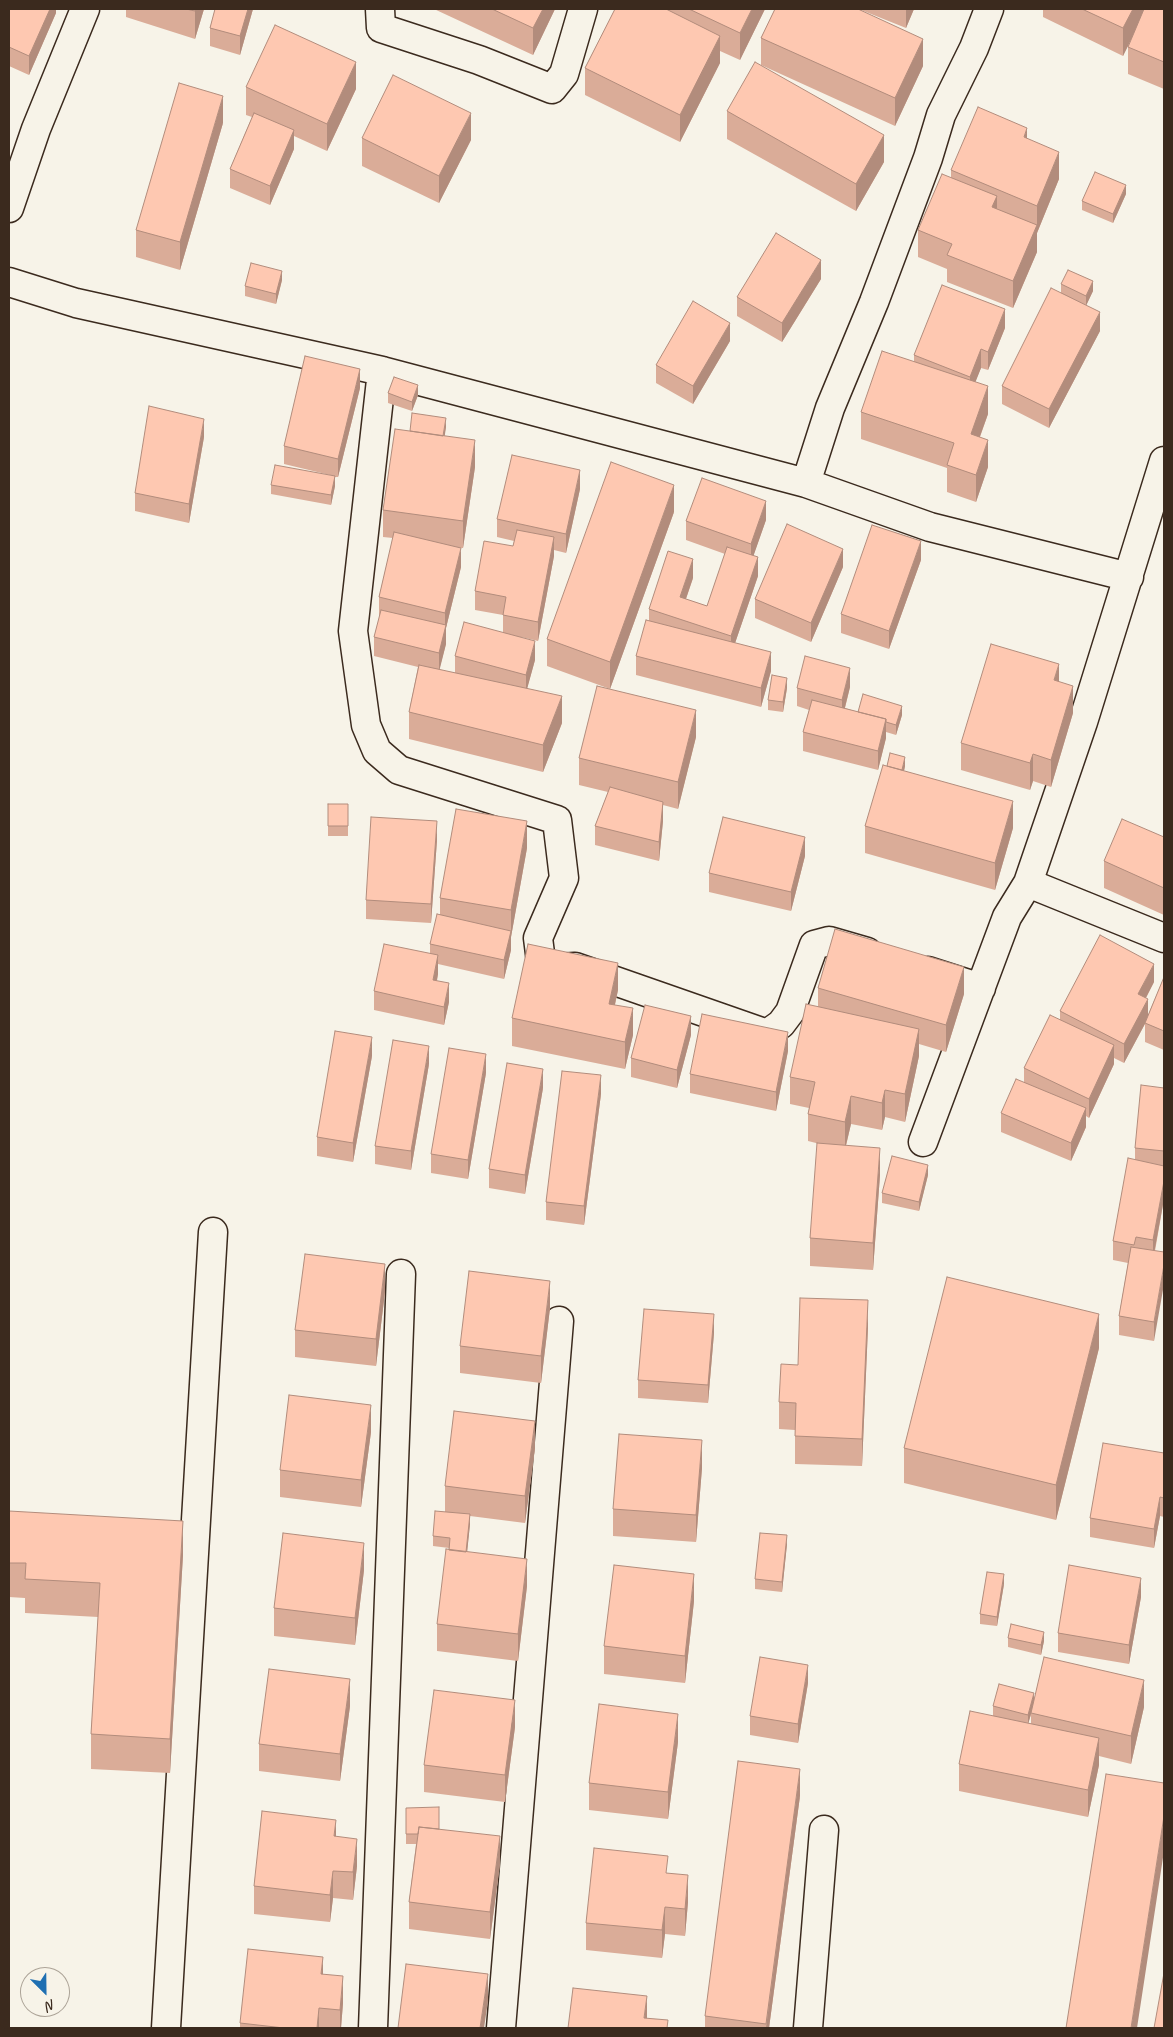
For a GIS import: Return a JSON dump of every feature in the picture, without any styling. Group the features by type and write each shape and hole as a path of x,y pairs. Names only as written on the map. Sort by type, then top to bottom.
{"street":[{"path":"9,208 36,129 85,9"},
{"path":"380,9 381,28 479,60 552,89 564,74 583,9"},
{"path":"806,483 830,408 874,302 928,158 941,114 974,48 989,9"},
{"path":"9,282 76,303 382,371 806,483 930,527 1129,577"},
{"path":"382,371 353,631 366,725 377,751 399,770 557,820 564,878 538,938 542,969 575,967 767,1034 781,1024 790,1012 814,945 829,940 981,988"},
{"path":"923,1142 1007,917 1028,883 1129,577 1164,461"},
{"path":"1028,883 1164,938"},
{"path":"166,2028 213,1232"},
{"path":"373,2028 401,1274"},
{"path":"502,2028 559,1321"},
{"path":"808,2028 824,1830"}],"building":[{"path":"9,9 50,9 29,56 9,47"},
{"path":"215,9 248,9 240,36 210,28"},
{"path":"492,9 543,9 533,28"},
{"path":"615,9 666,9 720,36 680,115 585,68"},
{"path":"689,9 752,9 740,33"},
{"path":"775,9 858,9 923,39 895,98 761,38"},
{"path":"1082,9 1133,9 1123,28"},
{"path":"1144,9 1164,9 1164,62 1128,47"},
{"path":"275,25 356,62 327,124 246,87"},
{"path":"755,62 884,135 856,184 727,111"},
{"path":"393,75 471,113 439,176 362,138"},
{"path":"179,83 223,96 180,242 136,230"},
{"path":"978,107 1027,128 1024,137 1059,152 1037,206 951,170"},
{"path":"254,113 294,130 270,186 230,169"},
{"path":"1095,172 1126,185 1113,214 1082,201"},
{"path":"942,174 997,196 992,207 1037,225 1013,281 947,255 952,244 918,230"},
{"path":"776,233 821,260 782,323 737,297"},
{"path":"251,263 282,271 276,294 245,286"},
{"path":"1068,270 1093,281 1086,296 1061,284"},
{"path":"942,285 1005,309 988,352 981,349 970,377 914,355"},
{"path":"1051,288 1100,312 1049,409 1002,386"},
{"path":"693,301 730,323 693,386 656,365"},
{"path":"882,351 988,386 971,434 988,440 976,475 947,465 954,443 861,412"},
{"path":"305,356 360,369 338,459 284,446"},
{"path":"394,377 418,385 412,402 388,393"},
{"path":"149,406 204,419 189,504 135,493"},
{"path":"412,413 446,418 443,436 410,431"},
{"path":"395,429 475,440 463,521 383,510"},
{"path":"512,455 580,470 566,534 497,519"},
{"path":"611,462 674,485 610,662 547,639"},
{"path":"275,465 335,476 331,495 271,485"},
{"path":"702,478 766,501 751,544 686,521"},
{"path":"787,524 843,549 811,623 755,599"},
{"path":"872,525 921,541 889,631 841,614"},
{"path":"517,530 554,537 538,622 503,615 506,597 475,591 484,541 513,546"},
{"path":"394,532 461,548 445,613 379,597"},
{"path":"727,547 758,557 731,636 649,609 668,551 693,559 680,597 707,606"},
{"path":"381,610 446,625 439,653 374,637"},
{"path":"646,620 771,652 761,688 636,656"},
{"path":"464,622 535,641 526,675 455,656"},
{"path":"991,644 1059,664 1054,680 1073,686 1051,760 1033,754 1030,763 961,743"},
{"path":"805,656 850,668 842,700 797,688"},
{"path":"419,665 562,696 543,745 409,712"},
{"path":"772,675 787,678 783,702 768,700"},
{"path":"597,686 696,710 678,782 579,758"},
{"path":"863,694 902,706 896,725 886,722 886,719 858,712"},
{"path":"812,700 886,719 878,751 803,732"},
{"path":"890,753 905,757 902,770 887,766"},
{"path":"883,765 1013,801 995,863 865,826"},
{"path":"610,787 663,802 659,842 595,826"},
{"path":"328,804 348,804 348,826 328,826"},
{"path":"456,809 527,821 511,910 440,898"},
{"path":"371,817 437,821 431,904 366,900"},
{"path":"723,817 805,837 791,892 709,873"},
{"path":"1122,819 1164,837 1164,888 1104,861"},
{"path":"437,914 511,931 504,960 430,944"},
{"path":"835,929 964,967 946,1025 818,988"},
{"path":"1100,935 1154,964 1138,994 1148,999 1124,1044 1060,1011"},
{"path":"384,944 438,955 433,980 449,983 444,1007 374,991"},
{"path":"528,944 618,963 609,1004 633,1008 625,1042 512,1018"},
{"path":"1164,977 1164,1031 1145,1023"},
{"path":"806,1004 919,1029 905,1094 885,1090 882,1103 851,1096 845,1122 808,1114 815,1082 790,1077"},
{"path":"645,1005 691,1016 677,1070 631,1058"},
{"path":"702,1014 788,1032 776,1092 690,1074"},
{"path":"1050,1015 1114,1045 1089,1099 1024,1068"},
{"path":"335,1031 372,1037 353,1143 317,1137"},
{"path":"393,1040 429,1046 411,1151 375,1146"},
{"path":"449,1048 486,1054 468,1160 431,1154"},
{"path":"507,1063 543,1069 525,1175 489,1169"},
{"path":"562,1071 601,1075 584,1206 546,1202"},
{"path":"1016,1079 1086,1108 1071,1143 1001,1113"},
{"path":"1141,1085 1164,1088 1164,1151 1135,1148"},
{"path":"817,1143 880,1148 873,1243 810,1238"},
{"path":"892,1156 928,1165 919,1202 882,1193"},
{"path":"1128,1158 1164,1166 1164,1181 1153,1240 1136,1237 1134,1245 1113,1241"},
{"path":"1131,1247 1164,1252 1164,1265 1154,1322 1119,1316"},
{"path":"305,1254 385,1264 376,1339 295,1330"},
{"path":"469,1271 550,1281 541,1356 460,1346"},
{"path":"947,1277 1099,1314 1056,1485 904,1448"},
{"path":"800,1298 868,1300 862,1439 795,1436 796,1403 779,1402 781,1364 798,1365"},
{"path":"644,1309 714,1314 708,1385 638,1380"},
{"path":"289,1395 371,1405 361,1480 280,1470"},
{"path":"454,1411 535,1421 525,1496 445,1486"},
{"path":"619,1434 702,1440 696,1515 613,1509"},
{"path":"1103,1443 1164,1453 1164,1498 1160,1497 1154,1529 1090,1518"},
{"path":"9,1511 183,1521 170,1739 91,1734 100,1583 25,1579 26,1563 9,1563"},
{"path":"435,1511 470,1514 466,1552 449,1550 450,1538 433,1536"},
{"path":"283,1533 364,1543 355,1618 274,1608"},
{"path":"760,1533 787,1535 782,1582 755,1579"},
{"path":"446,1549 527,1559 518,1634 437,1624"},
{"path":"614,1565 694,1574 685,1656 604,1646"},
{"path":"1069,1565 1141,1578 1129,1645 1058,1633"},
{"path":"987,1572 1004,1574 997,1617 980,1614"},
{"path":"1011,1624 1044,1632 1041,1645 1008,1638"},
{"path":"760,1657 808,1665 798,1724 750,1716"},
{"path":"1044,1657 1144,1680 1131,1736 1031,1713"},
{"path":"269,1669 350,1679 340,1754 259,1744"},
{"path":"999,1684 1034,1693 1028,1715 993,1706"},
{"path":"434,1690 515,1700 505,1775 424,1765"},
{"path":"599,1704 678,1714 668,1792 589,1783"},
{"path":"970,1711 1099,1738 1088,1790 959,1764"},
{"path":"738,1761 800,1769 766,2024 705,2016"},
{"path":"1106,1774 1164,1783 1164,1816 1131,2028 1066,2028"},
{"path":"439,1807 439,1829 419,1827 418,1834 406,1834 406,1808"},
{"path":"262,1811 336,1820 334,1836 357,1839 353,1872 333,1871 330,1895 254,1886"},
{"path":"419,1827 500,1836 490,1912 409,1902"},
{"path":"594,1848 668,1856 666,1873 688,1875 685,1909 665,1907 662,1930 586,1923"},
{"path":"248,1949 323,1957 321,1974 343,1976 340,2010 319,2008 317,2028 284,2028 240,2023"},
{"path":"406,1964 488,1974 480,2028 398,2028"},
{"path":"1164,1973 1164,2028 1154,2028"},
{"path":"573,1988 647,1996 644,2018 668,2020 667,2028 568,2028"}]}
